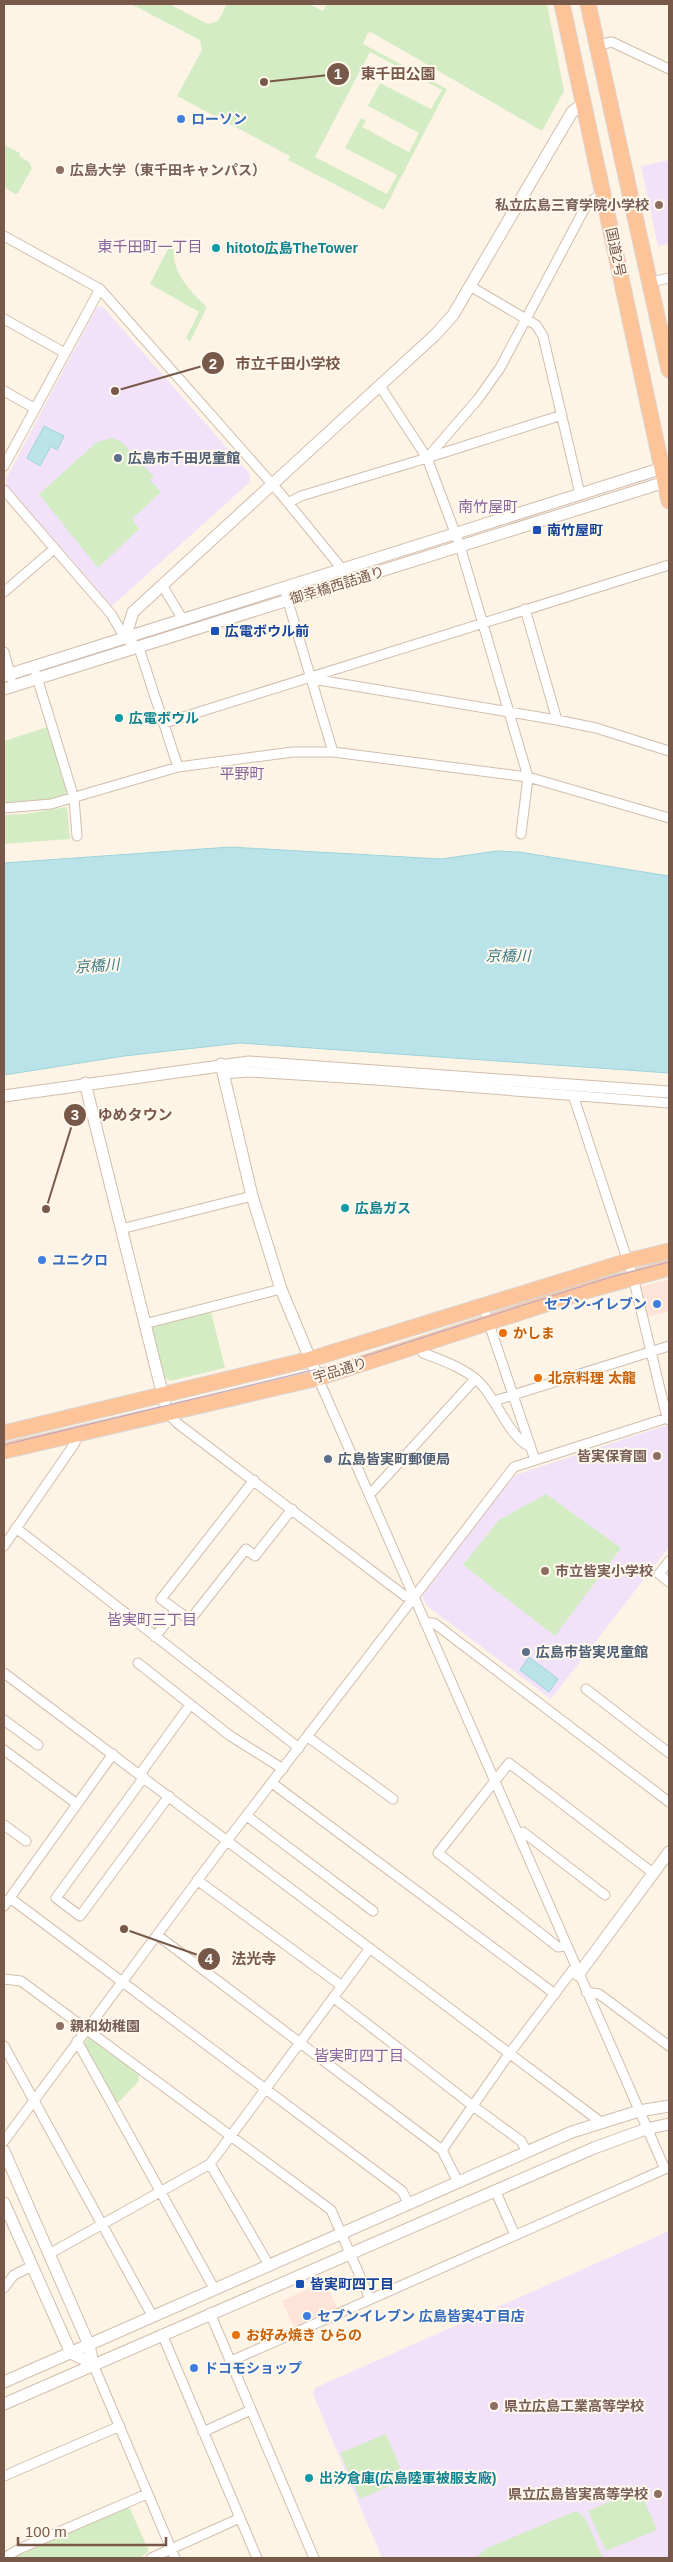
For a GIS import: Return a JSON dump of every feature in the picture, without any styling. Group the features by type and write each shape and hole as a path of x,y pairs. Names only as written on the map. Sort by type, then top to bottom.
{"highway":[{"name":"国道2号","path":"562,4 666,473 669,501"},
{"name":"国道2号","path":"589,6 669,370"},
{"name":"宇品通り","path":"4,1433 311,1359 628,1261 669,1251"},
{"name":"宇品通り","path":"4,1451 318,1378 488,1322 633,1277 669,1268"}],"street":[{"path":"598,45 612,42 669,69"},
{"path":"125,638 133,612 435,335 452,314 470,286 572,112 584,103"},
{"path":"427,458 484,391 500,368 587,204 604,192"},
{"path":"4,236 100,289 288,503 343,570 346,582"},
{"path":"651,282 669,278"},
{"path":"470,286 536,325 543,336 580,494"},
{"path":"4,466 100,289"},
{"path":"4,318 65,353"},
{"path":"380,386 427,458 460,546 528,776 521,834"},
{"path":"4,391 34,408"},
{"path":"288,503 301,496 562,415"},
{"name":"御幸橋西詰通り","path":"7,675 580,494 666,473"},
{"name":"御幸橋西詰通り","path":"9,687 139,648 460,546 666,473"},
{"path":"4,490 111,614 125,638 139,648 178,767"},
{"path":"4,592 54,549"},
{"path":"164,723 669,565"},
{"path":"162,586 183,620"},
{"path":"283,588 333,752"},
{"path":"525,609 557,720"},
{"path":"4,652 9,687"},
{"path":"34,667 74,798 77,836"},
{"path":"311,678 557,720 596,728 669,751"},
{"path":"4,808 31,807 74,798 178,767 293,752 333,752 528,776 669,818"},
{"path":"4,1096 85,1083 222,1069 269,1062 669,1092"},
{"path":"222,1069 669,1103"},
{"path":"222,1069 252,1196 281,1289 413,1598 665,2169 230,2361"},
{"path":"85,1083 167,1412 177,1423 405,1596 413,1598"},
{"path":"4,2141 197,1880 514,1468 534,1460 668,1419 633,1277 573,1095"},
{"path":"122,1229 252,1196"},
{"path":"144,1324 281,1289"},
{"path":"483,1306 534,1460"},
{"path":"420,1345 423,1353 445,1362 475,1379 494,1401 521,1442 529,1446"},
{"path":"494,1401 650,1350 669,1346"},
{"path":"369,1493 373,1491 475,1379"},
{"path":"4,1546 75,1443 77,1433"},
{"path":"254,1480 161,1599 190,1620 246,1549 255,1556 292,1509"},
{"path":"16,1528 299,1748"},
{"path":"669,1561 659,1574 669,1582"},
{"path":"155,1637 176,1610"},
{"path":"425,1623 434,1623 669,1802"},
{"path":"138,1663 229,1735 283,1769"},
{"path":"4,1672 169,1796 226,1842 370,1948 602,2124"},
{"path":"586,1689 669,1753"},
{"path":"169,1796 80,1916 56,1898 190,1704"},
{"path":"4,1720 38,1745"},
{"path":"308,1737 394,1800"},
{"path":"4,1750 77,1804"},
{"path":"4,1906 113,1754"},
{"path":"566,1946 558,1947 438,1853 494,1779 509,1763 654,1873"},
{"path":"272,1783 555,1994"},
{"path":"247,1816 373,1911"},
{"path":"4,1824 26,1841"},
{"path":"518,1834 523,1832 605,1895"},
{"path":"442,2150 555,1994 577,1971 669,1852"},
{"path":"197,1880 342,1986"},
{"path":"10,1898 402,2191 409,2204"},
{"path":"157,1934 442,2150 458,2182"},
{"path":"49,2254 210,2164 232,2137 370,1948"},
{"path":"4,1979 21,1981 330,2210 342,2233 370,2299"},
{"path":"586,1992 600,1994 669,2046"},
{"path":"334,1998 521,2141 528,2152"},
{"path":"78,2041 215,2290"},
{"path":"4,2046 153,2317"},
{"path":"4,2382 572,2132 638,2111 669,2106"},
{"path":"4,2404 350,2252 594,2148 646,2129 669,2124"},
{"path":"4,2150 89,2345 93,2364 175,2558"},
{"path":"210,2164 269,2266"},
{"path":"495,2190 515,2235"},
{"path":"4,2203 71,2353 93,2364"},
{"path":"4,2288 14,2275 32,2266"},
{"path":"210,2313 314,2558"},
{"path":"162,2334 257,2558"},
{"path":"204,2432 251,2410"},
{"path":"4,2476 120,2426"},
{"path":"4,2558 18,2549 147,2494"},
{"path":"151,2558 240,2518"}],"shaded area":[{"name":"私立広島三育学院小学校","path":"669,160 669,244 658,246 641,166"},
{"path":"97,307 103,307 250,474 250,482 112,606 7,485 6,479"},
{"path":"668,1280 669,1312 645,1317 638,1287"},
{"name":"市立皆実小学校","path":"664,1426 669,1426 669,1547 551,1699 427,1606 422,1596 515,1475"},
{"name":"県立広島工業高等学校","path":"669,2231 669,2558 382,2558 313,2394 315,2388"},
{"path":"325,2281 338,2310 295,2329 282,2301"}],"green space":[{"path":"131,4 169,4 208,24 218,21 227,4 309,4 323,11 327,4 547,4 564,91 542,131 371,32 368,33 363,44 447,89 384,210 288,160 290,156 177,96 202,50 200,40","holes":["370,52 442,90 431,109 380,83 368,106 419,133 409,152 362,127 366,120 361,118 345,148 397,175 387,194 315,157"]},
{"path":"4,145 20,153 19,156 29,162 32,168 18,193 15,194 4,187"},
{"path":"174,244 175,263 182,279 207,307 190,342 186,338 199,312 150,284 170,245"},
{"path":"112,438 122,442 154,477 150,480 161,492 132,519 139,529 98,568 39,494 97,442"},
{"path":"47,727 67,792 64,797 42,802 4,804 4,741"},
{"path":"67,807 70,839 4,844 4,815 25,814"},
{"path":"211,1312 225,1368 170,1381 163,1377 151,1330 155,1325"},
{"path":"546,1494 621,1548 555,1636 463,1565 499,1520"},
{"path":"88,2038 91,2038 138,2072 139,2081 117,2104 114,2103 84,2049 84,2044"},
{"path":"386,2434 405,2479 360,2499 340,2453"},
{"path":"639,2489 657,2530 606,2551 588,2511"},
{"path":"126,2507 130,2509 149,2551 140,2558 10,2558"},
{"path":"576,2511 585,2518 603,2558 475,2558 487,2548"}],"water":[{"path":"44,426 64,436 57,450 51,446 40,466 27,458"},
{"name":"京橋川","path":"230,847 441,859 497,851 519,852 669,876 669,1073 240,1043 124,1056 4,1075 4,863"},
{"path":"529,1657 558,1679 549,1692 520,1670"}],"tram line":[{"path":"4,1445 350,1361 611,1277 669,1262"}],"place":[{"name":"東千田公園","path":"264,82"},
{"name":"ローソン","path":"181,119"},
{"name":"広島大学（東千田キャンパス）","path":"60,170"},
{"name":"私立広島三育学院小学校","path":"659,205"},
{"name":"hitoto広島TheTower","path":"216,248"},
{"name":"市立千田小学校","path":"115,391"},
{"name":"広島市千田児童館","path":"118,458"},
{"name":"南竹屋町","path":"537,530"},
{"name":"広電ボウル前","path":"215,631"},
{"name":"広電ボウル","path":"119,718"},
{"name":"広島ガス","path":"345,1208"},
{"name":"ゆめタウン","path":"46,1209"},
{"name":"ユニクロ","path":"42,1260"},
{"name":"セブン-イレブン","path":"657,1304"},
{"name":"かしま","path":"503,1333"},
{"name":"北京料理 太龍","path":"538,1378"},
{"name":"皆実保育園","path":"657,1456"},
{"name":"広島皆実町郵便局","path":"328,1459"},
{"name":"市立皆実小学校","path":"545,1571"},
{"name":"広島市皆実児童館","path":"526,1652"},
{"name":"法光寺","path":"124,1929"},
{"name":"親和幼稚園","path":"60,2026"},
{"name":"皆実町四丁目","path":"300,2284"},
{"name":"セブンイレブン 広島皆実4丁目店","path":"307,2316"},
{"name":"お好み焼き ひらの","path":"236,2335"},
{"name":"ドコモショップ","path":"194,2368"},
{"name":"県立広島工業高等学校","path":"494,2406"},
{"name":"出汐倉庫(広島陸軍被服支廠)","path":"309,2478"},
{"name":"県立広島皆実高等学校","path":"658,2494"}],"district":[{"name":"東千田町一丁目","path":"150,247"},
{"name":"南竹屋町","path":"488,507"},
{"name":"平野町","path":"242,774"},
{"name":"皆実町三丁目","path":"152,1620"},
{"name":"皆実町四丁目","path":"359,2056"}]}
